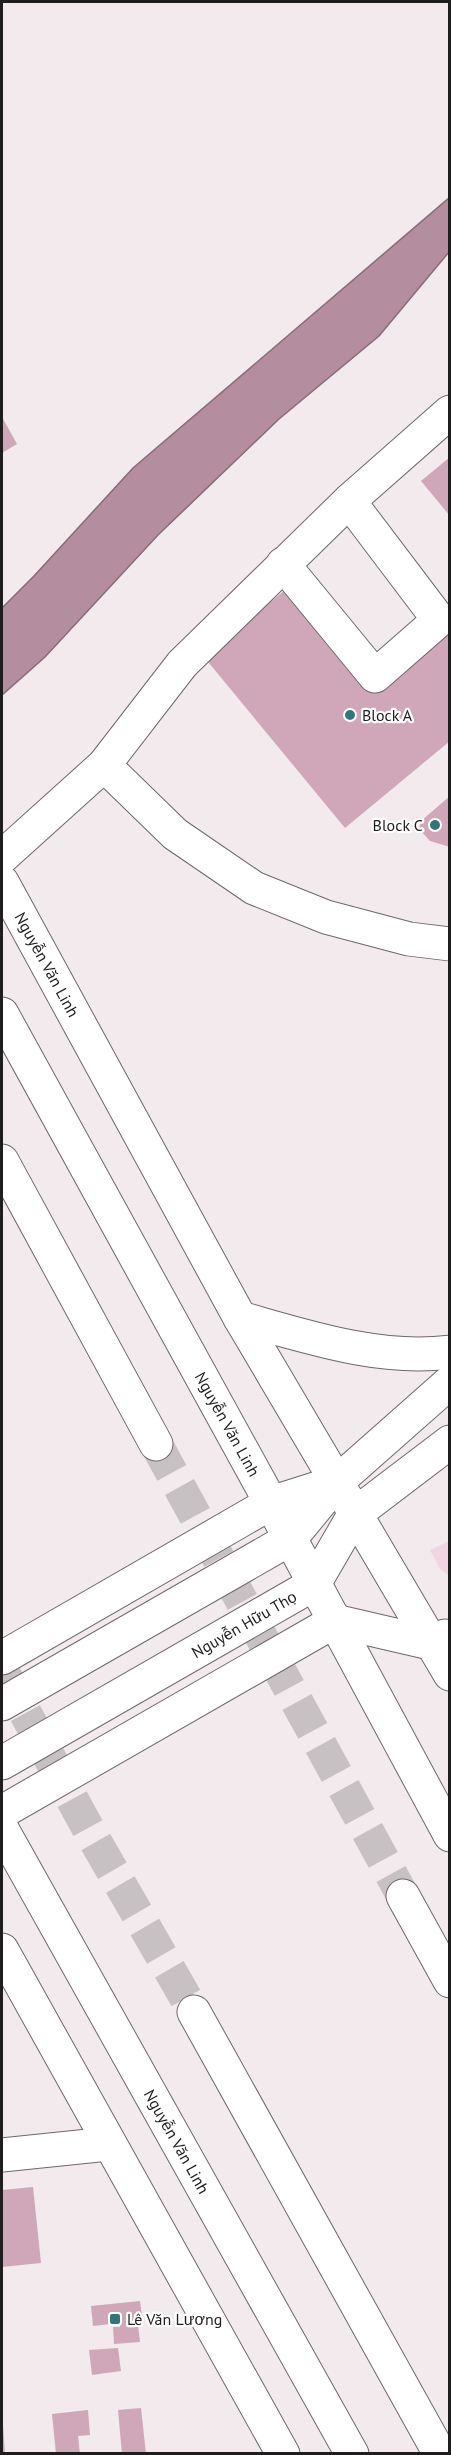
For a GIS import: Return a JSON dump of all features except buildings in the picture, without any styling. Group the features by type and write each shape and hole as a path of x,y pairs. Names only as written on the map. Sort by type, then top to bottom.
{"main road":[{"path":"2,857 104,765 182,664 349,501 450,412"},
{"path":"283,564 375,676 440,620 349,501"},
{"path":"104,765 175,834 254,888 326,917 409,939 450,944"},
{"name":"Nguyễn Văn Linh","path":"2,882 240,1318 338,1482 354,1515 442,1638 450,1674"},
{"name":"Nguyễn Văn Linh","path":"2,1014 271,1503 450,1835"},
{"path":"2,1161 156,1444"},
{"path":"240,1318 342,1346 389,1352 435,1354 450,1352"},
{"path":"2,1704 290,1539 338,1482 450,1382"},
{"name":"Nguyễn Hữu Thọ","path":"2,1762 314,1584 354,1515 450,1442"},
{"path":"2,1658 271,1503 338,1482"},
{"path":"2,1812 335,1621 442,1638"},
{"name":"Nguyễn Văn Linh","path":"2,1829 352,2454"},
{"path":"403,1896 450,1981"},
{"path":"2,1950 108,2144 283,2454"},
{"path":"194,2012 440,2454"},
{"path":"2,2155 108,2144"}],"shaded area":[{"path":"449,198 449,252 379,336 279,419 158,535 45,657 2,695 2,608 133,468"},
{"path":"449,1541 449,1576 440,1569 430,1550"}],"tunnel":[{"path":"156,1444 403,1896"},
{"path":"2,1670 90,1832 194,2012"}],"place":[{"name":"Block A","path":"350,715"},
{"name":"Block C","path":"435,825"},
{"name":"Lê Văn Lương","path":"115,2319"}]}
